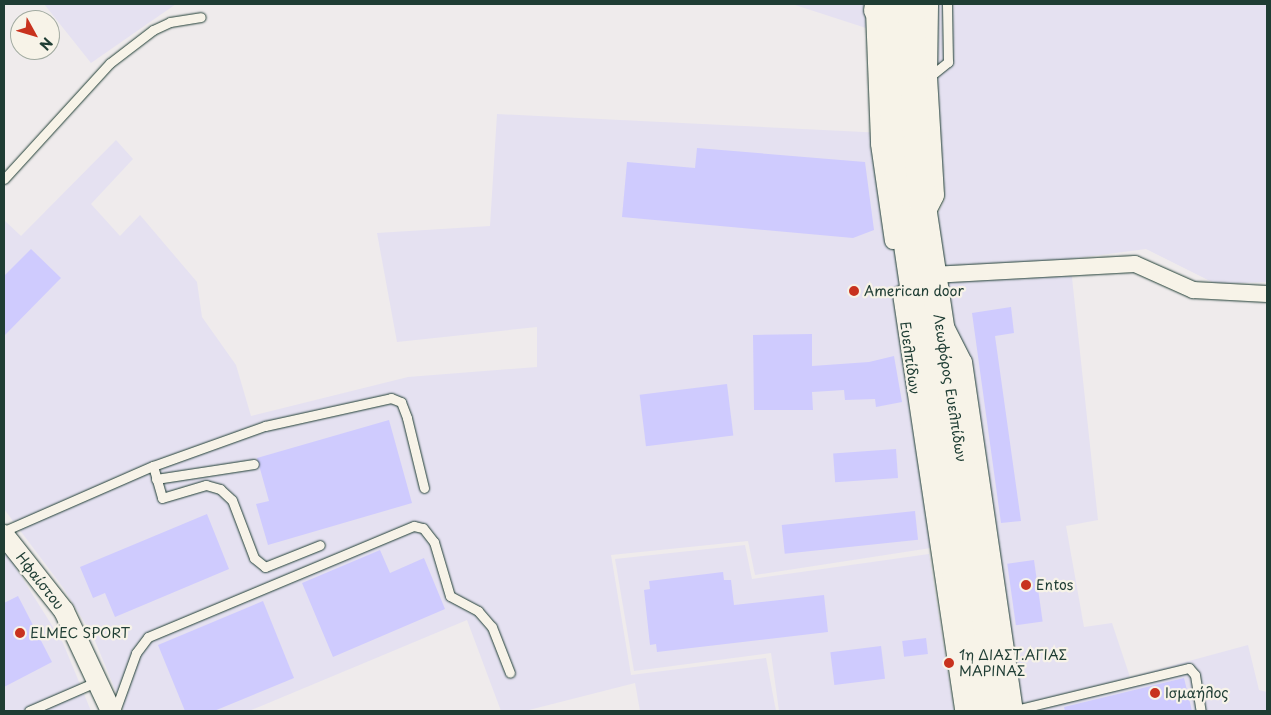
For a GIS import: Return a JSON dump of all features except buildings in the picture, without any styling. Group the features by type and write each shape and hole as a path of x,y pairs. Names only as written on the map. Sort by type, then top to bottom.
{"main road":[{"name":"Λεωφόρος Ευελπίδων","path":"887,7 919,30 916,142 924,213 913,271"},
{"name":"Λεωφόρος Ευελπίδων","path":"887,7 886,143 913,271 922,325 954,609 976,711"},
{"name":"Λεωφόρος Ευελπίδων","path":"922,325 1010,711"}],"street":[{"path":"924,213 934,195 928,78 919,30 928,4"},
{"path":"913,271 1135,264 1192,290 1267,294"},
{"name":"Ευελπίδων","path":"913,271 922,325"},
{"name":"Ηφαίστου","path":"4,533 64,611 113,711"},
{"path":"954,609 963,711"}],"lane":[{"path":"928,78 948,62 947,4"},
{"path":"4,179 110,63 153,30 170,22 201,17"},
{"path":"4,533 153,466 265,426 391,398 401,402 407,418 424,488"},
{"path":"156,479 254,464"},
{"path":"153,466 162,498 206,485 220,489 232,500 254,558 265,567 320,545"},
{"path":"113,711 136,653 148,637 414,526 423,528 434,542 450,596 478,610 492,626 510,673"},
{"path":"1010,711 1189,668 1195,676 1201,711"},
{"path":"29,711 98,681"}],"shaded area":[{"path":"44,4 176,4 91,63 60,24 60,10 49,10"},
{"path":"792,4 866,4 866,28"},
{"path":"932,4 1267,4 1267,282 1216,284 1146,249 1070,259 1098,520 1066,526 1084,627 1112,623 1130,677 1248,645 1259,690 1267,692 1267,711 1020,711 935,220 945,199 933,71"},
{"path":"497,114 884,133 944,546 755,575 748,541 611,555 631,675 766,658 776,711 640,711 635,683 525,711 501,711 467,620 249,711 124,711 93,636 64,589 4,509 4,220 21,236 116,140 133,159 91,204 120,236 140,215 197,282 202,317 236,365 251,416 408,377 537,367 537,327 397,342 377,233 490,226"},
{"path":"745,545 752,579 929,554 954,711 779,711 771,653 634,671 615,559"},
{"path":"4,549 63,643 91,711 4,711"}],"place":[{"name":"American door","path":"854,291"},
{"name":"Entos","path":"1026,585"},
{"name":"ELMEC SPORT","path":"20,633"},
{"name":"1η ΔΙΑΣΤ.ΑΓΙΑΣ ΜΑΡΙΝΑΣ","path":"949,663"},
{"name":"Ισμαήλος","path":"1155,693"}]}
